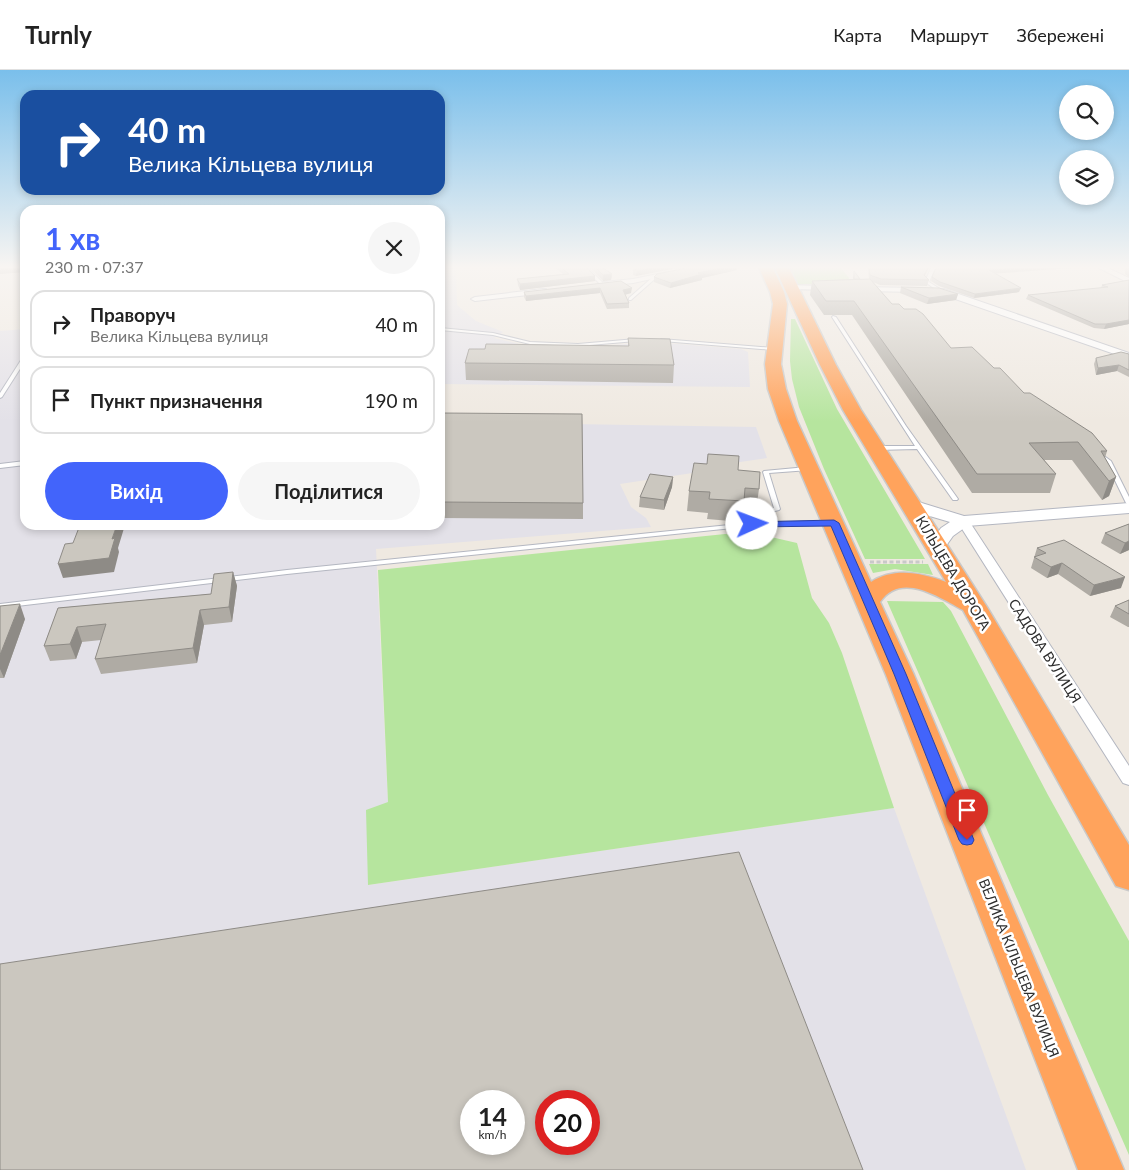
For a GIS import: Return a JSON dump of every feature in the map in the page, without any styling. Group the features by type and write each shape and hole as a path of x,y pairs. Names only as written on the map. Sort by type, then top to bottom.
{"highway":[{"path":"774,349 778,319"},
{"name":"КІЛЬЦЕВА ДОРОГА","path":"806,319 828,365 876,448 912,505 930,554 974,607 1128,872"},
{"name":"ВЕЛИКА КІЛЬЦЕВА ВУЛИЦЯ","path":"774,349 773,364 778,389 788,421 811,469 900,674 1101,1170"},
{"path":"868,602 876,589 883,585 892,581 913,580 933,584 974,607"}],"street":[{"path":"1023,319 1129,356"},
{"path":"912,505 964,521 1023,518 1129,508"},
{"path":"930,554 947,532 964,521"},
{"name":"САДОВА ВУЛИЦЯ","path":"964,521 988,562 1129,779"}],"lane":[{"path":"836,319 919,447 955,498"},
{"path":"445,330 493,334 530,342 578,345 644,340"},
{"path":"653,340 774,349"},
{"path":"0,397 20,366"},
{"path":"876,448 919,447"},
{"path":"1096,452 1108,461 1129,503"},
{"path":"0,466 20,464"},
{"path":"752,524 752,515 777,508 766,472 811,469"},
{"path":"0,606 287,572 752,524 834,523"}],"path":[{"path":"869,562 930,554"}],"shaded area":[{"path":"445,319 474,319 503,332 494,338 524,345 585,347 653,342 741,349 748,352 750,387 445,384"},
{"path":"20,329 20,530 445,530 445,422 756,427 767,458 713,466 699,472 620,484 631,507 646,518 651,527 376,549 388,802 369,885 894,808 1026,1170 0,1170 0,331"}],"green space":[{"path":"791,319 795,319 837,409 925,559 865,559 824,469 799,407 790,361"},
{"path":"725,534 771,537 797,543 812,598 829,623 842,653 894,808 368,885 366,810 388,802 378,570"},
{"path":"869,564 928,564 933,575 895,569 873,573"},
{"path":"887,601 943,602 951,611 1048,795 1129,941 1129,1155"}],"building":[{"path":"867,319 927,319 951,348 972,347 994,368 1000,368 1024,393 1030,393 1092,433 1107,451 1101,451 1116,477 1109,481 1078,442 1029,443 1056,474 977,474"},
{"path":"1084,319 1129,319 1106,324 1095,324"},
{"path":"628,338 670,339 674,365 465,363 469,349 485,349 486,344 629,346"},
{"path":"1121,352 1129,354 1129,370 1119,365 1098,368 1096,358"},
{"path":"445,413 582,414 583,503 445,502"},
{"path":"708,454 739,456 738,470 760,472 759,489 745,488 744,501 709,499 710,492 689,491 694,463 707,464"},
{"path":"650,474 673,477 664,500 640,497"},
{"path":"1129,524 1129,541 1125,543 1105,533"},
{"path":"78,530 115,530 112,539 115,538 109,558 58,564 65,544 73,543"},
{"path":"1064,540 1125,577 1094,585 1062,563 1051,567 1034,557 1046,553 1037,548"},
{"path":"233,572 229,607 200,610 193,648 95,659 106,624 77,627 70,644 44,646 58,608 211,594 214,574"},
{"path":"1129,600 1129,614 1115,606"},
{"path":"20,604 0,655 0,606"},
{"path":"739,852 863,1170 0,1170 0,964"}],"route":[{"path":"752,524 834,523 900,674 967,840"}]}
